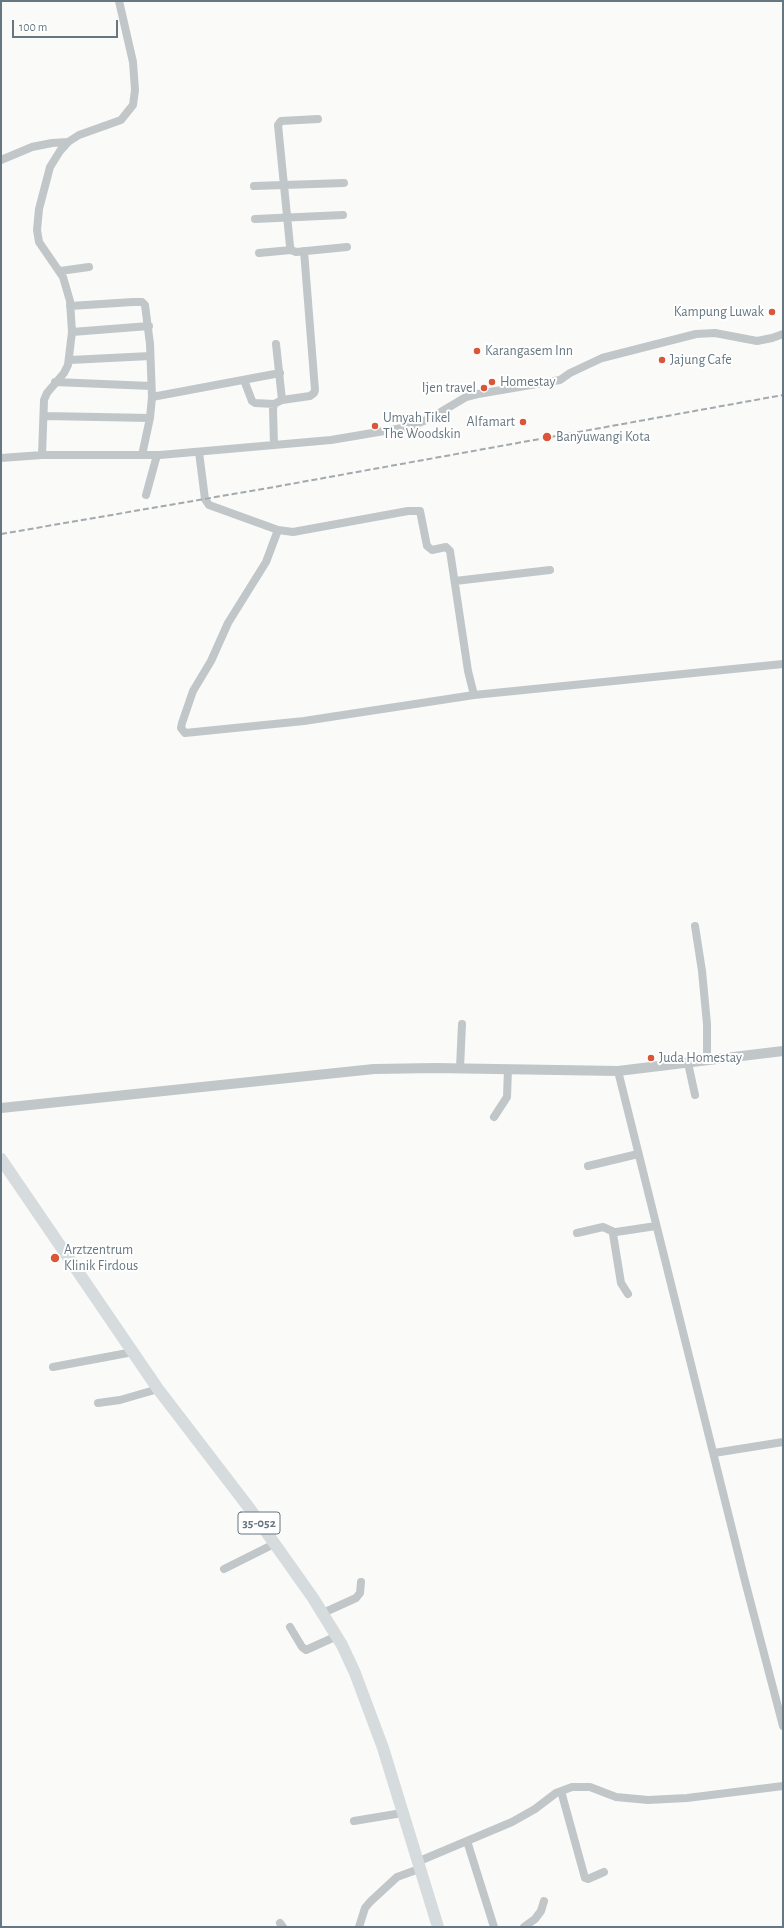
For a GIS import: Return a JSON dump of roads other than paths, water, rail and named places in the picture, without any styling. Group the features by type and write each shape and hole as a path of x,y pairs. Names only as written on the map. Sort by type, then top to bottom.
{"main road":[{"name":"35-052","path":"1,1159 158,1389 274,1544 323,1613 355,1673 372,1716 438,1927"}],"street":[{"path":"42,455 45,396 55,382 64,373 70,360 72,332 70,306 60,271 39,242 37,230 40,209 50,167 68,142 79,135 121,120 133,105 135,90 133,62 119,1"},
{"path":"291,250 279,123 281,121 318,119"},
{"path":"1,160 32,147 52,143 68,142"},
{"path":"254,186 344,183"},
{"path":"255,219 344,215"},
{"path":"259,252 291,250 304,251 347,247"},
{"path":"244,380 252,401 255,403 274,404 282,400 310,396 314,393 315,390 304,251"},
{"path":"60,271 89,267"},
{"path":"70,306 142,302 145,307 148,326 152,397 150,418 142,455"},
{"path":"72,332 148,326"},
{"path":"1,458 42,455 157,455 331,440 408,427 429,419 466,398 478,394 560,380 570,372 602,358 696,334 715,333 757,341 783,334"},
{"path":"276,344 282,400"},
{"path":"70,360 150,356"},
{"path":"152,397 280,373"},
{"path":"55,382 151,386"},
{"path":"274,404 272,409 274,446"},
{"path":"45,416 150,418"},
{"path":"199,452 205,499 210,505 278,530 293,532 418,511 422,515 426,540 429,548 432,550 446,547 450,551 468,671 474,695"},
{"path":"146,495 157,455"},
{"path":"278,530 266,562 228,623 211,661 193,691 181,728 185,733 304,722 474,695 783,664"},
{"path":"455,581 550,570"},
{"path":"695,926 705,1002 707,1061"},
{"path":"460,1068 462,1024"},
{"path":"1,1108 374,1069 460,1068 618,1071 783,1051"},
{"path":"688,1062 695,1094"},
{"path":"494,1117 507,1097 508,1069"},
{"path":"618,1071 714,1453 744,1581 783,1726"},
{"path":"588,1166 638,1154"},
{"path":"577,1232 603,1227 614,1232 656,1226"},
{"path":"614,1232 613,1236 621,1283 628,1294"},
{"path":"53,1367 133,1352"},
{"path":"98,1403 120,1400 158,1389"},
{"path":"714,1453 783,1442"},
{"path":"224,1569 274,1544"},
{"path":"323,1613 356,1598 360,1593 361,1582"},
{"path":"290,1627 302,1647 306,1650 336,1636"},
{"path":"359,1927 365,1908 397,1877 467,1841 525,1815 560,1791 581,1786 590,1787 616,1797 655,1800 783,1786"},
{"path":"560,1791 585,1878 588,1879 604,1872"},
{"path":"354,1821 402,1813"},
{"path":"467,1841 494,1927"},
{"path":"529,1926 541,1911 544,1901"},
{"path":"280,1927 280,1923 283,1927"}],"railway":[{"path":"1,534 274,487 783,395"}],"place":[{"name":"Kampung Luwak","path":"772,312"},
{"name":"Karangasem Inn","path":"477,351"},
{"name":"Jajung Cafe","path":"662,360"},
{"name":"Homestay","path":"492,382"},
{"name":"Ijen travel","path":"484,388"},
{"name":"Alfamart","path":"523,422"},
{"name":"Umyah Tikel The Woodskin","path":"375,426"},
{"name":"Banyuwangi Kota","path":"547,437"},
{"name":"Juda Homestay","path":"651,1058"},
{"name":"Arztzentrum Klinik Firdous","path":"55,1258"}]}
